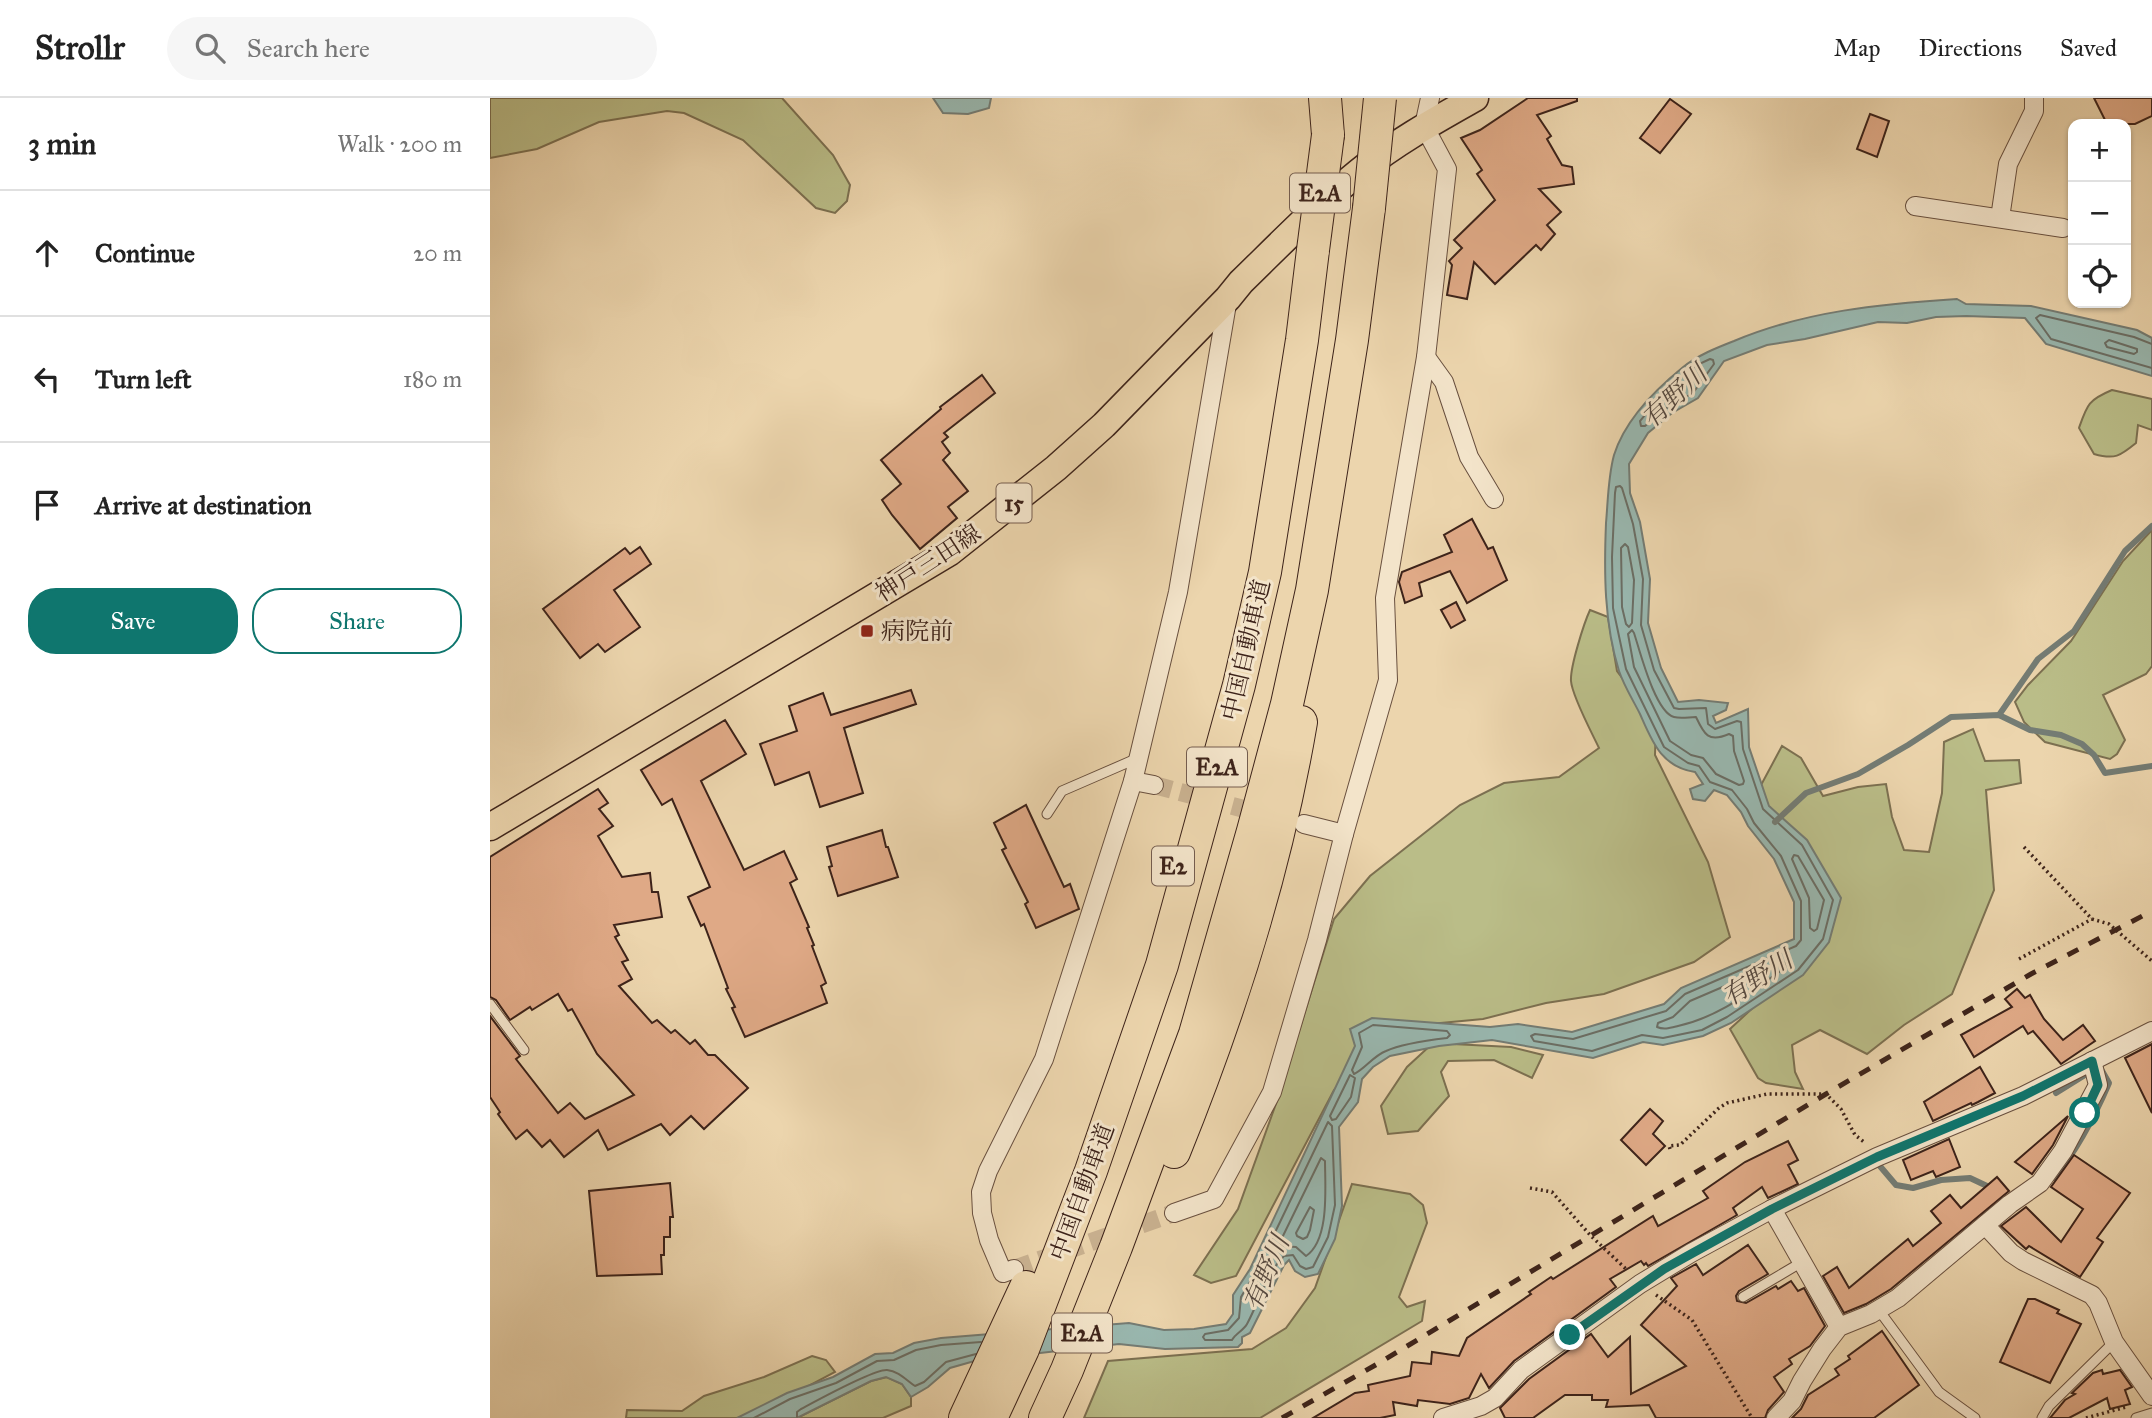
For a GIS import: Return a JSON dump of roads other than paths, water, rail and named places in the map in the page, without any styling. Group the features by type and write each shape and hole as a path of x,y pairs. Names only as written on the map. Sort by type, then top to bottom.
{"highway":[{"path":"1325,98 1328,135"},
{"name":"中国自動車道","path":"991,1418 1023,1349 1033,1271 1091,1171 1162,965 1239,685 1265,572 1302,340 1328,135 1330,98"},
{"name":"中国自動車道","path":"1045,1418 1127,1244 1195,1034 1287,704 1312,590 1335,457 1369,208 1380,98"},
{"path":"1061,1418 1127,1244"},
{"path":"965,1418 1033,1271"}],"main road":[{"name":"神戸三田線","path":"490,827 950,552 1056,468 1104,425 1259,264 1333,194 1362,169 1424,126 1475,98"}],"street":[{"path":"1174,1213 1214,1199 1272,1092 1317,940 1388,680 1385,598 1426,357 1447,169 1424,126 1430,98"},
{"path":"2000,218 2008,164 2034,111 2034,98"},
{"path":"1915,206 2063,228"},
{"path":"1033,1271 1003,1273 989,1240 982,1213 981,1192 988,1171 1044,1059 1133,781 1178,592 1228,298"},
{"path":"1426,357 1444,382 1469,457 1494,499"},
{"path":"1133,781 1154,785"},
{"path":"1304,824 1344,834"},
{"path":"1443,1418 1481,1406 1495,1398 1521,1370 1640,1284 1691,1253 1877,1157 2023,1096 2152,1031"},
{"path":"1776,1418 1792,1401 1822,1349 1839,1327 1898,1298 1984,1225 2040,1183 2063,1151 2098,1085 2092,1061"},
{"path":"1772,1209 1839,1327"},
{"path":"1984,1225 2011,1253 2023,1261 2092,1294 2105,1317 2114,1342 2152,1396"}],"lane":[{"path":"1046,814 1062,792 1139,757"},
{"path":"490,1004 524,1050"},
{"path":"1743,1297 1801,1262"},
{"path":"1878,1310 1939,1392 1975,1418"},
{"path":"2042,1418 2049,1406 2114,1342"},
{"path":"2136,1418 2152,1413"}],"water":[{"path":"933,98 991,98 989,108 968,114 943,113"},
{"name":"有野川","path":"1957,299 1966,304 2031,306 2137,330 2152,338 2152,376 2046,344 2025,318 1966,316 1936,317 1907,323 1878,322 1767,345 1724,361 1698,398 1672,413 1648,433 1629,464 1630,493 1640,522 1650,579 1648,623 1661,668 1678,702 1699,700 1728,703 1726,710 1713,716 1716,723 1748,709 1749,747 1769,806 1807,840 1841,898 1829,942 1803,975 1731,1023 1703,1036 1663,1045 1643,1042 1593,1058 1492,1040 1439,1046 1390,1056 1373,1067 1362,1079 1358,1102 1339,1127 1342,1206 1335,1239 1318,1274 1305,1277 1295,1271 1289,1260 1284,1265 1250,1333 1242,1337 1242,1343 1238,1347 1165,1349 1119,1344 978,1360 950,1368 928,1387 911,1397 902,1384 886,1377 871,1381 797,1418 737,1418 787,1393 833,1377 875,1354 893,1353 914,1343 941,1338 1129,1323 1164,1330 1226,1324 1233,1314 1233,1295 1250,1269 1355,1046 1350,1029 1372,1018 1490,1027 1518,1024 1572,1032 1664,1004 1681,988 1794,939 1794,902 1774,859 1727,795 1714,790 1705,801 1693,799 1690,789 1703,784 1695,772 1674,765 1659,751 1621,677 1610,635 1605,579 1609,480 1614,455 1625,430 1652,396 1688,363 1714,349 1788,322 1816,316 1900,303"}],"waterway":[{"path":"1999,715 2038,659 2074,631 2125,551 2152,526"},
{"path":"1775,822 1806,793 1858,774 1951,717 1999,715 2030,730 2061,735 2082,744 2094,755 2105,773 2152,766"},
{"path":"2054,1178 2085,1133 2109,1083 2101,1069"},
{"path":"2056,1093 2093,1070"},
{"path":"1879,1165 1896,1185 1913,1188 1941,1180 1970,1178 1987,1186 1990,1205 1985,1215"}],"tunnel":[{"path":"1154,785 1263,814"},
{"path":"1014,1269 1174,1213"}],"railway":[{"path":"1282,1418 1379,1363 2031,974 2152,911"}],"place":[{"name":"病院前","path":"867,631"}]}
